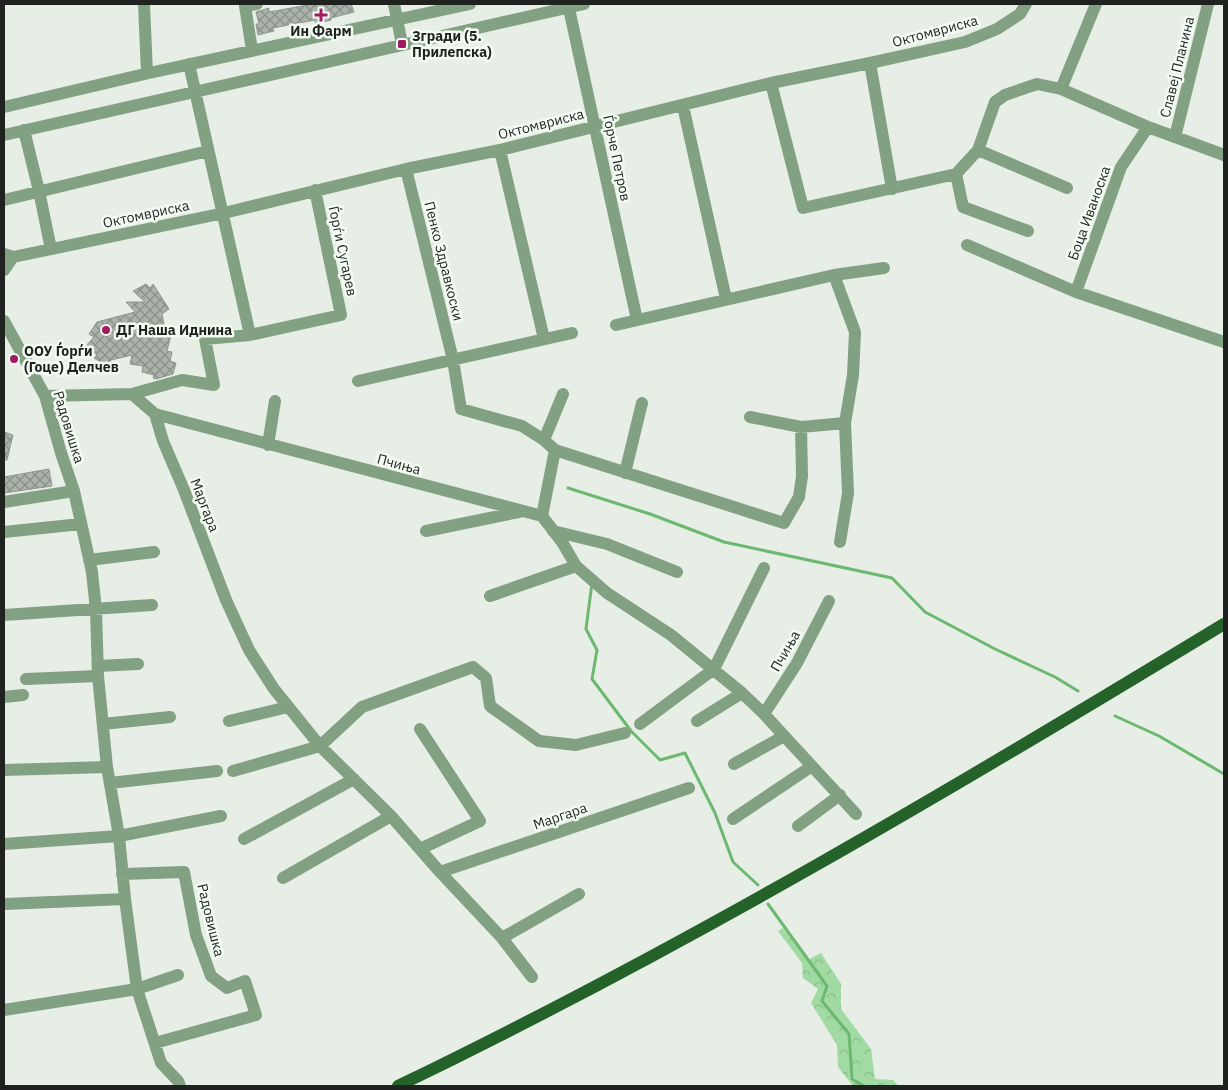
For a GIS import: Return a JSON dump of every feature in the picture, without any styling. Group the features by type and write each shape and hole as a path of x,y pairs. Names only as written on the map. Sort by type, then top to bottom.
{"main road":[{"path":"398,1086 625,972 1075,714 1224,624"}],"street":[{"path":"144,4 147,73"},
{"path":"252,50 245,6 257,4"},
{"path":"394,4 402,44"},
{"path":"4,107 147,73 470,4"},
{"path":"4,135 568,6 584,4"},
{"name":"Октомвриска","path":"8,256 51,250 224,213 406,169 500,150 771,83 965,42 997,30 1020,14 1026,4"},
{"path":"1061,89 1096,4"},
{"name":"Славеј Планина","path":"1175,137 1208,4"},
{"name":"Ѓорче Петров","path":"568,6 637,320"},
{"path":"870,63 892,189"},
{"path":"189,64 250,335"},
{"path":"771,83 803,208 956,174 978,150 995,102 1005,95 1037,84 1061,89 1148,127"},
{"path":"683,106 726,299"},
{"name":"Славеј Планина","path":"1148,127 1224,155"},
{"name":"Боца Иваноска","path":"1076,292 1122,168 1148,127"},
{"path":"24,130 40,191 51,250"},
{"path":"500,150 544,339"},
{"name":"Боца Иваноска","path":"978,150 1067,188"},
{"path":"4,200 208,151"},
{"name":"Пенко Здравкоски","path":"406,169 453,360"},
{"path":"956,174 963,207 1028,231"},
{"name":"Ѓорѓи Сугарев","path":"132,394 182,380 214,385 205,339 250,335 341,315 315,190"},
{"path":"967,245 1076,292 1224,342"},
{"path":"4,270 8,256"},
{"path":"616,325 834,275 884,268"},
{"path":"834,275 854,332 853,375 845,423 848,492 840,542"},
{"name":"Радовишка","path":"4,321 46,396 61,453 74,491 89,560 96,610 98,671 107,767 119,836 137,989 161,1063 178,1081 180,1086"},
{"path":"358,381 572,333"},
{"path":"453,360 461,409 522,426 544,440 555,450 784,522 799,497 802,476 801,427"},
{"path":"46,396 132,394 155,414"},
{"path":"544,440 563,394"},
{"path":"268,445 275,401"},
{"path":"624,473 642,403"},
{"name":"Пчиња","path":"155,414 542,516"},
{"name":"Маргара","path":"155,414 163,441 226,600 249,650 274,689 320,746 391,816 502,938 532,977"},
{"path":"750,417 801,427 845,423"},
{"path":"555,450 542,516 576,566 607,592 670,635 742,693 764,714 856,814"},
{"path":"4,502 74,491"},
{"name":"Пчиња","path":"426,531 523,511"},
{"path":"4,532 81,524"},
{"path":"553,531 606,544 677,572"},
{"path":"89,560 154,552"},
{"path":"490,596 576,566"},
{"path":"640,724 714,669 764,568"},
{"name":"Пчиња","path":"764,714 797,663 828,601"},
{"path":"4,615 152,605"},
{"path":"26,679 98,671 138,664"},
{"path":"233,771 320,746 362,707 473,668 486,678 490,706 539,741 576,745 624,733"},
{"path":"697,721 742,693"},
{"path":"4,697 23,695"},
{"path":"229,721 288,707"},
{"path":"103,724 170,717"},
{"path":"420,729 480,820 420,849"},
{"path":"734,764 784,736"},
{"path":"733,819 812,766"},
{"path":"4,770 107,767"},
{"path":"110,783 217,771"},
{"path":"244,839 354,779"},
{"name":"Маргара","path":"440,872 689,788"},
{"path":"798,826 840,795"},
{"path":"4,844 119,836 221,816"},
{"path":"283,878 391,816"},
{"name":"Радовишка","path":"122,874 184,872 196,935 211,976 227,988 245,981 256,1015 155,1043"},
{"path":"502,938 578,894"},
{"path":"4,904 125,899"},
{"path":"4,1010 137,989 178,975"}],"green space":[{"path":"783,928 808,960 821,953 841,984 841,1009 871,1049 875,1079 893,1080 899,1086 853,1086 838,1067 837,1045 811,1003 818,989 803,978 802,963 778,931"}],"building":[{"path":"313,4 351,4 354,12 316,24 315,20 273,28 274,31 258,35 256,24 259,24 256,12 269,8 269,12"},
{"path":"146,284 150,288 153,284 169,309 162,314 165,330 173,327 167,351 172,352 170,361 176,363 173,374 156,379 153,378 154,375 142,372 143,366 130,364 132,355 111,360 107,366 94,358 97,355 86,346 94,337 89,334 97,322 135,312 126,302 145,302 133,291"},
{"path":"4,432 13,435 7,460 4,460"},
{"path":"49,469 52,486 4,493 4,477"}],"waterway":[{"path":"568,488 650,514 724,542 892,578 925,612 995,649 1055,677 1078,691"},
{"path":"592,583 586,629 597,650 592,679 631,731 660,760 685,753 715,813 733,862 758,885"},
{"path":"1115,716 1159,736 1224,774"},
{"path":"768,904 827,986 822,1001 849,1034 852,1079 864,1086"}],"place":[{"name":"Ин Фарм","path":"321,15"},
{"name":"Згради (5. Прилепска)","path":"402,44"},
{"name":"ДГ Наша Иднина","path":"106,330"},
{"name":"ООУ Ѓорѓи (Гоце) Делчев","path":"14,359"}]}
